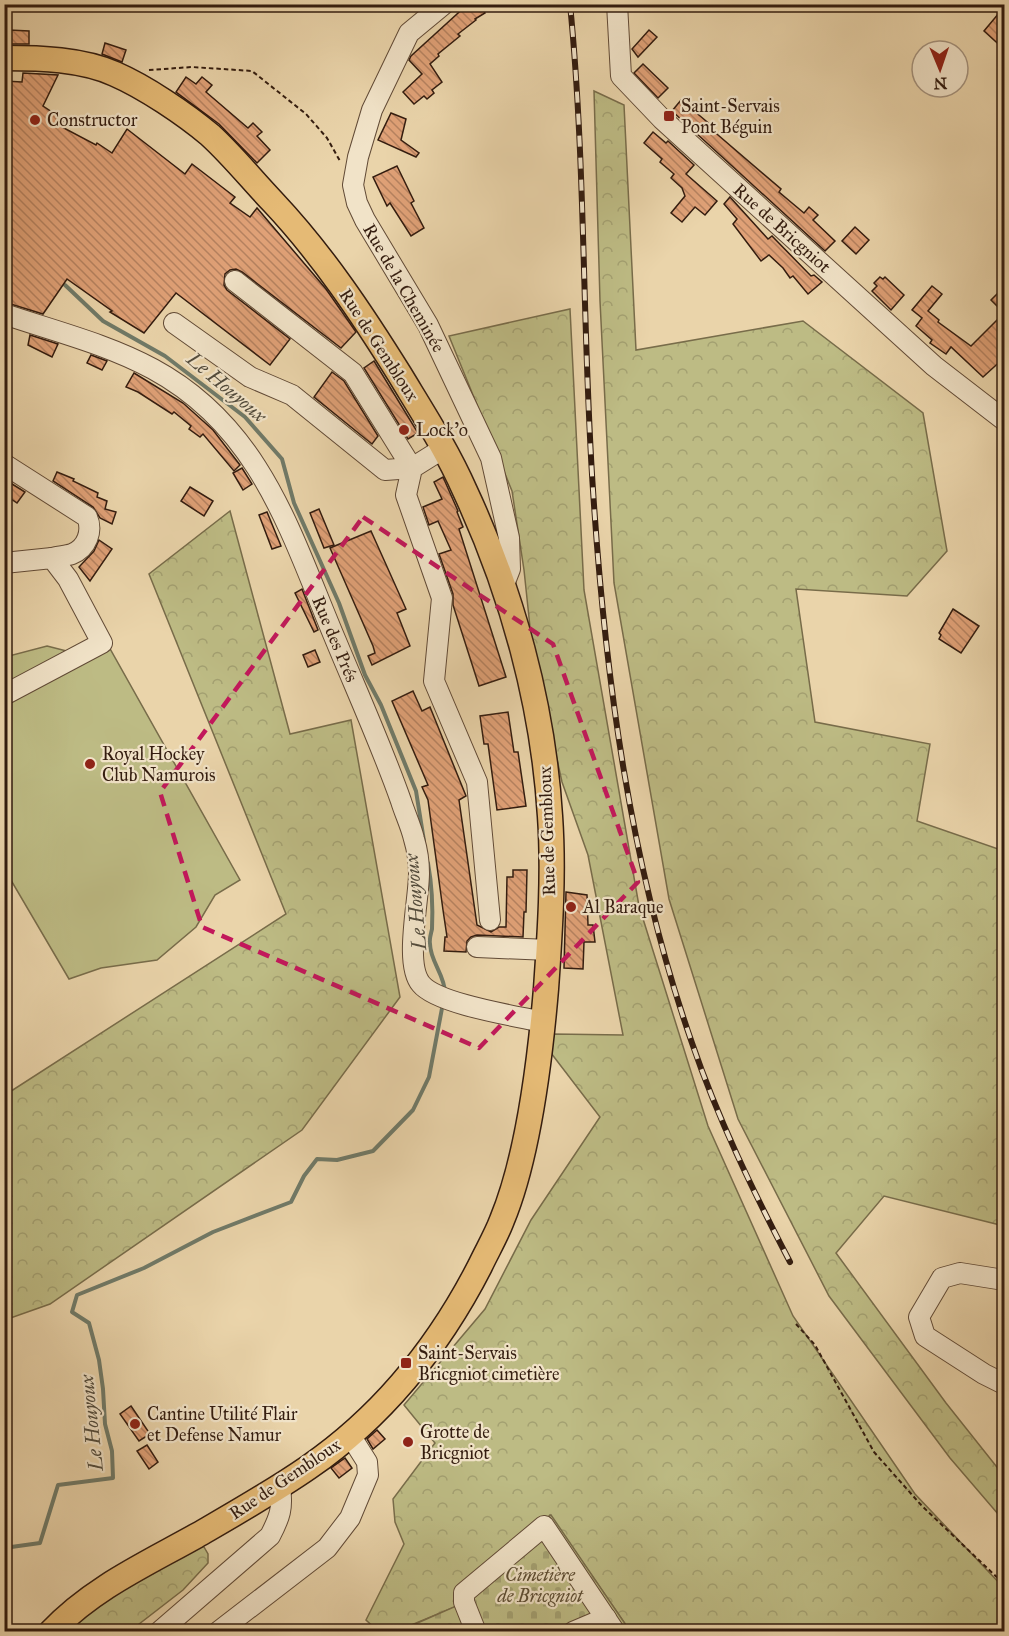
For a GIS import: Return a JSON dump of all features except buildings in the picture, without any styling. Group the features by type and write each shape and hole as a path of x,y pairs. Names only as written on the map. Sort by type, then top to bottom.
{"main road":[{"name":"Rue de Gembloux","path":"4,58 28,58 82,64 114,73 155,96 210,135 299,230 364,316 444,448 473,508 503,587 529,675 546,772 551,838 549,950 543,1022 526,1135 503,1219 450,1319 426,1355 400,1386 350,1436 280,1487 110,1584 69,1613 51,1632"}],"street":[{"name":"Rue de la Cheminée","path":"444,4 409,33 372,110 358,157 353,185 357,203 365,220 428,325 491,458 510,538 510,569 503,587"},
{"name":"Rue de Bricgniot","path":"617,4 621,76 662,119 934,366 1005,420"},
{"path":"235,281 353,373 412,468 406,495 442,598 434,681 477,782 490,920"},
{"name":"Rue des Prés","path":"4,314 114,350 152,368 176,383 215,415 233,434 258,467 285,520 390,768 415,839 419,872 414,974 423,986 433,993 453,1001 543,1022"},
{"path":"174,323 250,377 292,395 385,470 412,468 444,448"},
{"path":"4,464 87,517 91,530 84,546 73,554 4,563"},
{"path":"4,695 102,643 68,579 52,558"},
{"path":"477,947 549,950"},
{"path":"1005,1280 960,1273 942,1278 918,1317 925,1336 984,1374 1005,1384"},
{"path":"218,1632 327,1548 350,1518 368,1475 367,1462 350,1436"},
{"path":"159,1632 270,1536 283,1503 280,1487"},
{"path":"476,1632 464,1602 464,1593 544,1526 610,1625 573,1632"}],"path":[{"path":"144,70 192,67 252,71 306,114 327,138 353,185"},
{"path":"796,1324 815,1345 874,1452 922,1506 1005,1584"}],"highlighted area":[{"path":"363,517 553,644 638,882 479,1048 202,927 160,792"}],"green space":[{"path":"594,91 624,105 636,350 803,321 923,413 947,551 907,596 796,589 815,722 930,744 917,821 1004,851 1004,1226 884,1196 836,1253 946,1403 1004,1476 1004,1521 950,1458 829,1296 738,1119 669,899 614,583 600,301"},
{"path":"570,309 584,590 639,906 708,1126 793,1316 915,1494 1004,1588 1004,1631 630,1631 550,1515 462,1604 397,1631 378,1631 366,1620 404,1544 395,1522 393,1499 435,1443 404,1405 485,1309 531,1220 600,1117 551,1053 554,1034 623,1035 588,855 562,782 532,646 512,491 449,336"},
{"path":"230,511 290,734 351,720 400,997 302,1130 50,1304 5,1320 5,1095 286,914 149,574"},
{"name":"Royal Hockey Club Namurois","path":"47,646 86,656 109,647 240,880 215,895 196,927 157,960 101,968 69,979 5,870 5,657"},
{"name":"Cimetière de Bricgniot","path":"551,1515 630,1631 397,1632 461,1604 455,1592"},
{"path":"193,1543 204,1547 208,1554 208,1563 183,1590 130,1631 52,1632"}],"waterway":[{"name":"Le Houyoux","path":"65,285 103,321 165,356 245,417 282,459 294,503 339,603 365,675 381,705 416,791 424,841"},
{"name":"Le Houyoux","path":"428,863 432,904 431,950 443,980 445,993"},
{"name":"Le Houyoux","path":"4,1548 40,1543 58,1485 113,1478 112,1451 105,1424 99,1360 89,1323 72,1312 77,1295 144,1268 213,1232 291,1202 304,1176 317,1159 337,1160 373,1151 413,1110 429,1077 443,1003"}],"railway":[{"path":"570,4 579,126 593,490 605,630 624,770 652,908 670,976 692,1043 737,1154 790,1262"}],"place":[{"name":"Saint-Servais Pont Béguin","path":"669,116"},
{"name":"Constructor","path":"35,120"},
{"name":"Lock’o","path":"404,430"},
{"name":"Royal Hockey Club Namurois","path":"90,764"},
{"name":"Al Baraque","path":"571,907"},
{"name":"Saint-Servais Bricgniot cimetière","path":"406,1363"},
{"name":"Cantine Utilité Flair et Defense Namur","path":"135,1424"},
{"name":"Grotte de Bricgniot","path":"408,1442"}]}
